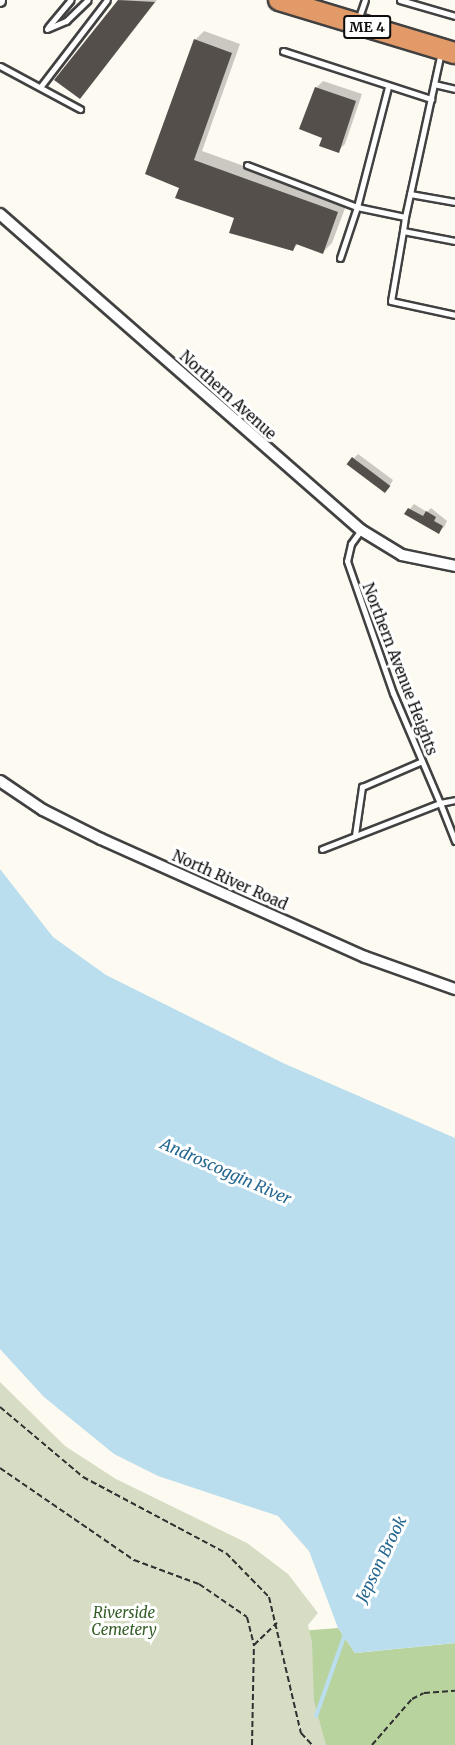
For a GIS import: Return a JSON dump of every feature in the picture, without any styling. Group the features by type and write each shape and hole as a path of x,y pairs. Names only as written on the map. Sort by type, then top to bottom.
{"highway":[{"name":"ME 4","path":"279,0 448,51"}],"street":[{"name":"Northern Avenue","path":"0,214 361,530 386,547 416,560 455,566"},
{"name":"North River Road","path":"0,781 43,810 122,848 365,957 455,989"}],"lane":[{"path":"71,0 47,29 66,21 88,0"},
{"path":"41,86 107,0"},
{"path":"357,24 365,0"},
{"path":"400,0 455,16"},
{"path":"283,51 388,87 431,99"},
{"path":"448,51 431,99 405,217 391,302 455,315"},
{"path":"0,66 41,86 80,110"},
{"path":"435,84 455,89"},
{"path":"340,258 357,207 388,87"},
{"path":"248,165 357,207 405,217"},
{"path":"410,194 455,202"},
{"path":"403,231 455,241"},
{"name":"Northern Avenue Heights","path":"361,530 351,544 347,561 393,693 455,841"},
{"path":"355,835 362,787 422,761"},
{"path":"322,849 440,803 455,800"}],"path":[{"path":"0,1407 83,1477 226,1553 269,1597 301,1732 312,1745"},
{"path":"0,1468 134,1560 199,1584 247,1617 254,1645 252,1745"},
{"path":"254,1645 277,1623"},
{"path":"372,1745 412,1699 424,1694 455,1690"}],"green space":[{"name":"Riverside Cemetery","path":"0,1382 65,1446 116,1479 247,1543 288,1574 318,1613 308,1625 312,1642 314,1701 326,1745 0,1745"},
{"path":"338,1628 355,1653 455,1643 455,1745 119,1745 300,1631"}],"water":[{"name":"Androscoggin River","path":"0,869 53,937 106,975 283,1063 455,1138 455,1643 355,1653 338,1628 309,1551 278,1516 158,1476 114,1454 44,1397 0,1349"}],"building":[{"path":"118,0 155,2 80,99 54,80"},
{"path":"194,39 232,53 194,160 338,212 323,254 296,244 293,251 229,233 234,218 175,198 179,188 145,174"},
{"path":"315,87 356,101 339,153 319,146 322,138 299,129"},
{"path":"352,457 390,486 385,493 347,464"},
{"path":"408,508 423,516 426,511 436,517 434,521 443,526 439,534 404,514"}],"waterway":[{"name":"Jepson Brook","path":"316,1716 345,1634"}]}
